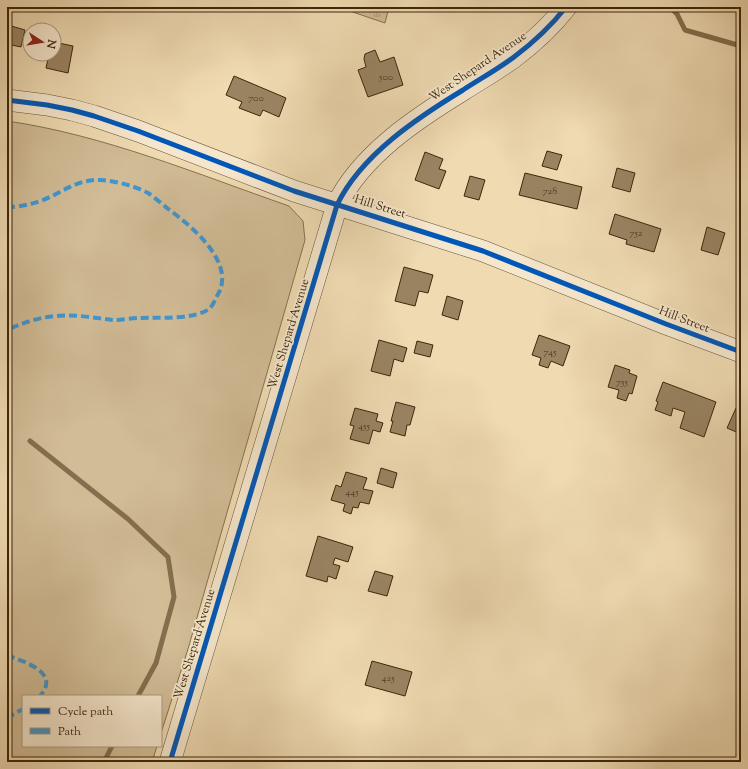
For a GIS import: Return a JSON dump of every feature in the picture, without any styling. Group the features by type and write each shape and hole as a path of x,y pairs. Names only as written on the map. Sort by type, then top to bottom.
{"street":[{"name":"West Shepard Avenue","path":"170,762 337,205 344,190 384,146 430,112 514,58 546,31 566,7"},
{"name":"Hill Street","path":"7,100 47,105 94,116 138,131 294,191 483,251 666,324 741,352"}],"green space":[{"path":"338,7 389,7 385,23"},
{"path":"7,121 43,127 115,146 289,206 303,221 305,240 188,649 162,730 162,695 22,695 22,747 157,747 152,762 7,762"}],"building":[{"path":"8,25 22,29 21,47 7,44"},
{"path":"62,44 73,46 68,73 46,68 47,62 62,62"},
{"path":"375,50 380,62 394,57 403,85 368,97 358,70 366,67 364,59 365,54"},
{"path":"234,76 286,98 279,117 263,110 260,116 239,108 242,102 226,95"},
{"path":"547,151 562,155 557,170 542,166"},
{"path":"425,152 443,159 439,169 446,171 439,189 415,180"},
{"path":"617,168 635,173 630,192 612,187"},
{"path":"525,173 582,187 577,209 519,195"},
{"path":"470,176 485,180 479,200 464,196"},
{"path":"615,214 661,229 654,252 626,244 627,240 609,234"},
{"path":"707,227 725,233 718,255 701,250"},
{"path":"404,267 433,275 428,293 419,291 415,306 395,301"},
{"path":"447,296 463,301 458,320 442,315"},
{"path":"539,335 570,346 563,366 551,361 548,368 539,365 541,358 532,355"},
{"path":"379,340 407,348 403,362 394,359 390,376 371,371"},
{"path":"417,341 433,345 430,357 414,353"},
{"path":"615,365 630,370 629,373 637,376 632,394 629,393 626,401 617,398 619,390 608,387"},
{"path":"663,382 716,402 704,437 680,428 685,412 673,408 671,416 655,410 658,402 656,401"},
{"path":"396,402 415,407 410,425 407,425 405,436 390,432"},
{"path":"355,408 378,414 376,421 383,423 380,432 373,430 369,444 350,439 354,426 350,425"},
{"path":"736,408 741,410 741,434 727,428"},
{"path":"381,468 397,473 393,488 377,483"},
{"path":"346,472 367,478 363,489 373,491 369,504 360,502 358,508 353,507 351,514 343,511 345,504 331,500 336,485 341,487"},
{"path":"318,536 353,547 348,562 335,558 333,564 340,566 336,579 328,576 327,582 306,576"},
{"path":"375,571 393,576 387,596 368,591"},
{"path":"372,661 412,672 405,696 365,685"}],"waterway":[{"path":"670,7 677,14 685,30 741,46"},
{"path":"30,441 128,519 168,557 174,597 156,663 139,695"},
{"path":"104,762 112,747"}],"marked path":[{"path":"7,207 38,202 72,186 95,180 113,181 137,188 153,196 187,224 208,246 216,258 221,271 222,283 210,308 202,313 194,315 113,320 78,316 56,316 31,321 7,330"},
{"path":"7,655 38,669 43,674 46,680 45,688 41,695"},
{"path":"7,718 22,710"}],"cycle path":[{"path":"170,762 337,205 347,187 360,170 392,139 427,113 514,57 542,34 566,7"},
{"path":"7,100 72,110 138,131 294,191 483,251 666,324 741,352"}]}
